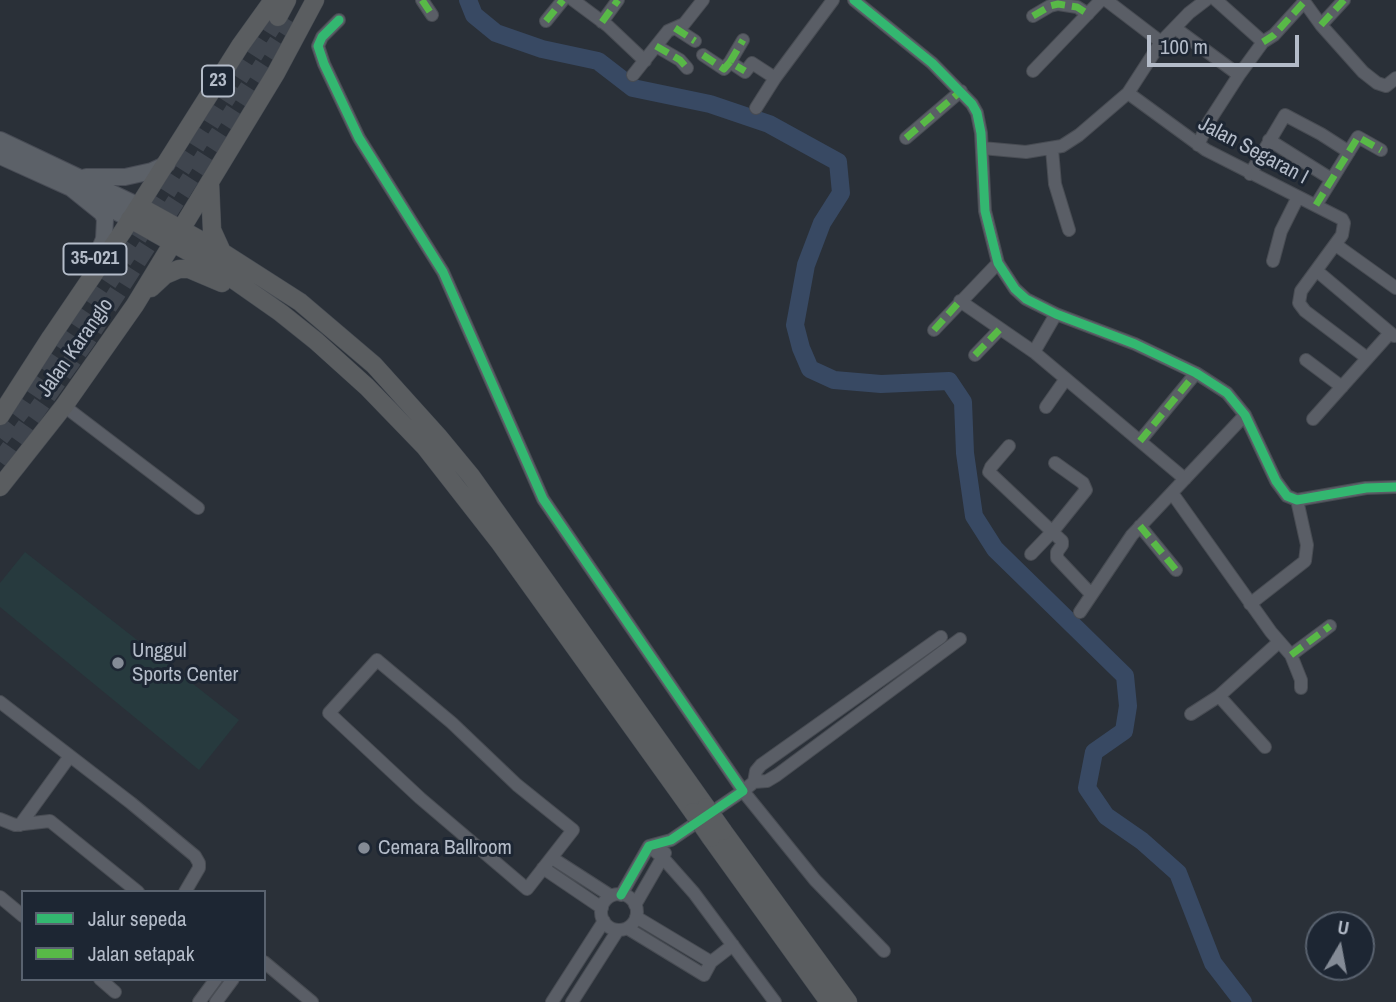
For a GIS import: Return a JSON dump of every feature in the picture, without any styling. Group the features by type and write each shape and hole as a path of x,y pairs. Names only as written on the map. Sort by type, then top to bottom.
{"highway":[{"name":"23","path":"280,13 287,0"},
{"name":"23","path":"134,213 232,58 280,13 304,0"},
{"name":"Jalan Karanglo","path":"0,487 64,406 135,305 276,73 316,0"},
{"path":"210,183 212,230 222,252"},
{"name":"Jalan Karanglo","path":"0,416 134,213"},
{"path":"134,213 178,237 222,252 300,302 374,365 438,436 478,486 699,810"},
{"path":"178,237 316,341 367,387 415,437 454,483 717,834 848,1002"},
{"path":"135,305 165,275 180,269 189,269 206,275 254,303 309,343 374,405 417,453 454,483"},
{"path":"717,834 829,1002"}],"main road":[{"name":"35-021","path":"0,140 134,213"},
{"name":"35-021","path":"0,156 74,182 125,177 152,171 167,164"},
{"name":"35-021","path":"51,337 102,248 106,230 102,213 74,182"}],"street":[{"path":"422,0 432,15"},
{"path":"546,21 563,0"},
{"path":"573,0 645,61"},
{"path":"602,22 618,0"},
{"path":"632,75 668,31 684,24 703,0"},
{"path":"756,108 833,0"},
{"path":"854,0 914,47 961,91 977,113 982,148 985,211 999,263 1015,289 1027,299 1056,314 1135,344 1196,373 1227,393 1245,415 1276,481 1287,496 1297,500 1344,491 1396,487"},
{"path":"1033,71 1104,0 1161,43"},
{"path":"982,148 1026,152 1052,149 1079,135 1128,93 1161,43 1206,0"},
{"path":"1216,0 1263,42"},
{"path":"1321,26 1344,0"},
{"path":"1198,145 1208,123 1263,42 1274,35 1303,1 1321,26 1377,83 1386,86 1396,78"},
{"path":"1033,16 1058,4 1077,7 1088,14"},
{"path":"339,20 318,46 324,64 359,138 443,272 543,499 743,791 815,880 884,951"},
{"path":"675,28 695,41"},
{"path":"1175,28 1239,75"},
{"path":"703,55 724,69 743,40"},
{"path":"656,46 680,60 687,68"},
{"path":"730,62 744,72 751,63 755,63 775,78"},
{"path":"906,138 961,91"},
{"name":"Jalan Segaran I","path":"1128,93 1198,145 1343,221 1343,229 1336,245"},
{"path":"1250,174 1286,115 1349,152"},
{"path":"1316,205 1359,136 1381,150"},
{"path":"1269,140 1328,177"},
{"path":"1052,149 1055,184 1069,230"},
{"path":"1273,261 1281,231 1298,197"},
{"path":"1367,358 1305,311 1299,303 1301,291 1336,245 1396,288"},
{"path":"934,330 999,263"},
{"path":"1313,419 1367,358 1393,335 1317,271"},
{"path":"960,301 1034,352 1185,480"},
{"path":"1034,352 1056,314"},
{"path":"975,355 1000,329"},
{"path":"1306,360 1342,387"},
{"path":"1140,441 1196,373"},
{"path":"1046,407 1065,380"},
{"path":"64,406 198,508"},
{"path":"1080,612 1140,526 1245,415"},
{"path":"1009,446 989,472 1062,541 1057,552 1058,558 1091,594"},
{"path":"1031,554 1086,490 1083,483 1055,463"},
{"path":"1172,494 1250,604 1291,655 1301,680 1301,688"},
{"path":"1250,604 1305,561 1307,545 1297,500"},
{"path":"1140,526 1175,570"},
{"path":"1291,655 1330,626"},
{"path":"754,782 756,771 761,765 941,637"},
{"path":"602,908 616,896 649,846 671,840 754,782 767,781 960,639"},
{"path":"1191,714 1219,696 1279,642"},
{"path":"377,660 452,723 517,785 573,830 547,863 527,889 420,799 329,713 377,660"},
{"path":"1219,696 1265,747"},
{"path":"0,702 195,856 199,868 186,890"},
{"path":"852,702 860,715"},
{"path":"20,825 71,756"},
{"path":"36,805 50,821 136,890"},
{"path":"0,819 20,825 50,821"},
{"path":"572,1002 636,911 671,840"},
{"path":"649,846 663,859 733,945 775,1002"},
{"path":"547,863 602,908 604,921 611,928 622,929 704,975 712,962 733,945"},
{"path":"547,863 616,896 631,899 636,911 712,962"},
{"path":"0,897 21,914"},
{"path":"552,1002 604,921"},
{"path":"266,964 312,1002"},
{"path":"102,981 115,992"},
{"path":"203,1001 215,981"},
{"path":"216,1002 232,981"}],"green space":[{"name":"Unggul Sports Center","path":"25,552 239,720 199,770 0,607 0,583"}],"waterway":[{"path":"468,0 474,15 496,33 542,49 598,61 633,88 710,104 769,124 838,162 841,193 822,223 806,265 795,325 810,369 834,380 881,384 949,381 963,402 965,453 974,516 995,549 1125,676 1128,706 1124,731 1094,752 1087,788 1106,816 1142,841 1178,873 1213,963 1243,1002"}],"tunnel":[{"path":"0,438 26,405 134,244 278,17"},
{"path":"0,462 87,340 291,21"}],"marked path":[{"path":"422,0 432,15"},
{"path":"546,21 563,0"},
{"path":"602,22 618,0"},
{"path":"1321,25 1344,0"},
{"path":"1263,42 1274,35 1304,2"},
{"path":"1033,16 1058,4 1077,7 1088,14"},
{"path":"675,28 695,41"},
{"path":"730,62 743,40"},
{"path":"656,46 680,60 687,68"},
{"path":"703,55 724,69 730,62 745,71"},
{"path":"906,138 961,91"},
{"path":"1316,205 1358,137 1381,150"},
{"path":"934,330 960,301"},
{"path":"975,355 1000,329"},
{"path":"1140,441 1196,373"},
{"path":"1140,526 1176,570"},
{"path":"1291,655 1330,626"}],"cycle path":[{"path":"854,0 932,63 972,104 977,113 981,133 985,211 998,263 1015,289 1026,299 1056,314 1135,344 1196,373 1227,393 1245,415 1276,481 1287,496 1297,500 1366,488 1396,487"},
{"path":"339,20 322,37 318,46 324,64 359,138 443,272 543,499 743,791 671,840 649,846 621,895"}],"place":[{"name":"Unggul Sports Center","path":"118,663"},
{"name":"Cemara Ballroom","path":"364,848"}]}
